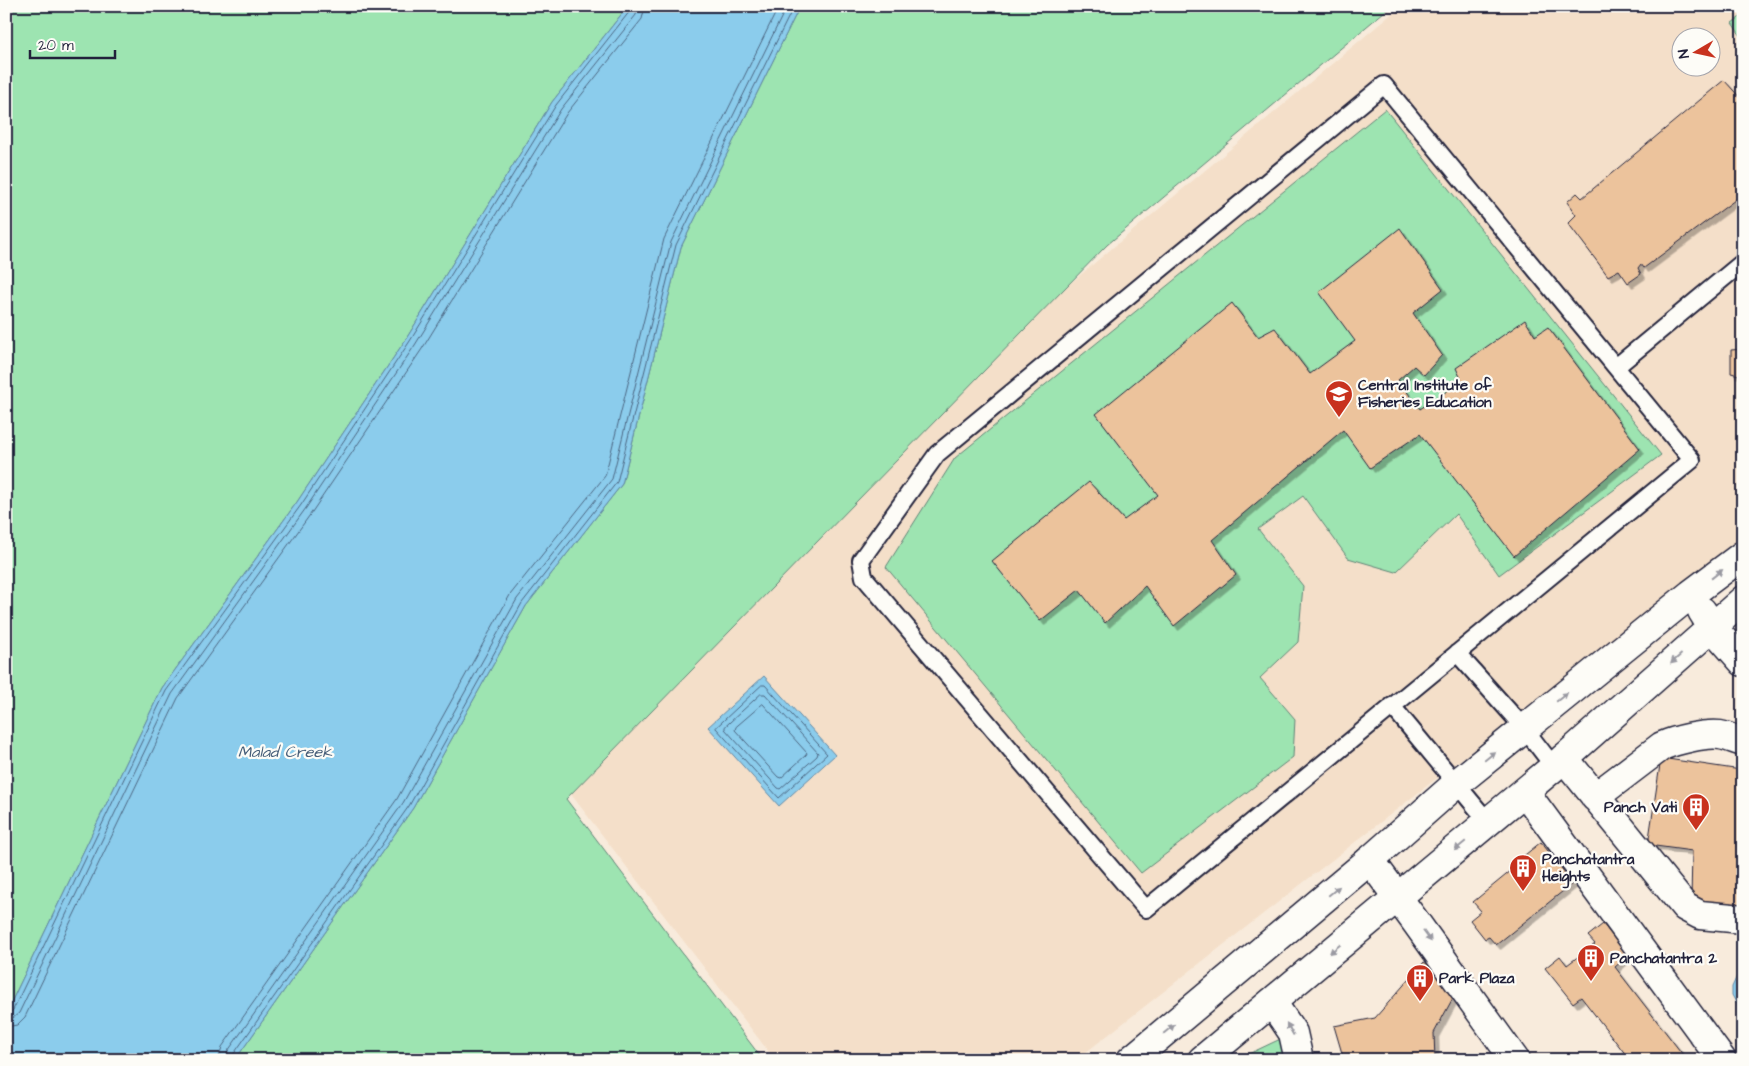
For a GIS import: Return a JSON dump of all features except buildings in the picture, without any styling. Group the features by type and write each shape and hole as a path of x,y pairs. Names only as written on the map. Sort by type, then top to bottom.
{"street":[{"path":"1131,1060 1370,860 1456,784 1691,594 1743,555"},
{"path":"1691,594 1712,627 1743,662"},
{"path":"1202,1060 1526,792 1743,600"},
{"path":"1595,797 1662,746 1672,742 1720,735 1743,742"},
{"path":"1559,763 1595,797 1685,907 1700,914 1743,919"},
{"path":"1526,792 1722,1060"},
{"path":"1370,860 1515,1060"},
{"path":"1272,1002 1293,1033 1299,1060"}],"lane":[{"path":"1384,85 1616,367 1692,460 1146,909 864,577 861,560 937,454 1384,85"},
{"path":"1616,367 1743,262"},
{"path":"1457,653 1524,728 1559,763"},
{"path":"1392,706 1488,822"}],"shaded area":[{"name":"Central Institute of Fisheries Education","path":"1401,6 1743,6 1743,539 1076,1060 775,1060 570,793 1054,297"}],"green space":[{"path":"6,6 628,6 552,102 406,339 297,502 162,688 6,1013"},
{"path":"800,6 1391,6 1107,245 566,799 763,1060 235,1060 413,808 526,606 622,484 681,247"},
{"path":"1743,15 1743,39 1732,23"},
{"path":"1385,109 1661,455 1499,575 1456,514 1396,572 1348,558 1303,496 1258,529 1303,586 1298,642 1260,678 1295,719 1293,757 1141,873 886,567 955,458"},
{"path":"1293,1033 1309,1060 1236,1060"}],"water":[{"name":"Malad Creek","path":"628,6 800,6 681,247 622,484 526,606 413,808 235,1060 6,1060 6,1013 162,688 297,502 406,339 552,102"},
{"path":"764,676 835,755 779,806 708,727"},
{"path":"1743,974 1743,1026 1740,1010 1732,995 1732,987 1737,976"}],"place":[{"name":"Central Institute of Fisheries Education","path":"1339,418"},
{"name":"Panch Vati","path":"1696,831"},
{"name":"Panchatantra Heights","path":"1523,892"},
{"name":"Panchatantra 2","path":"1591,982"},
{"name":"Park Plaza","path":"1420,1002"}]}
